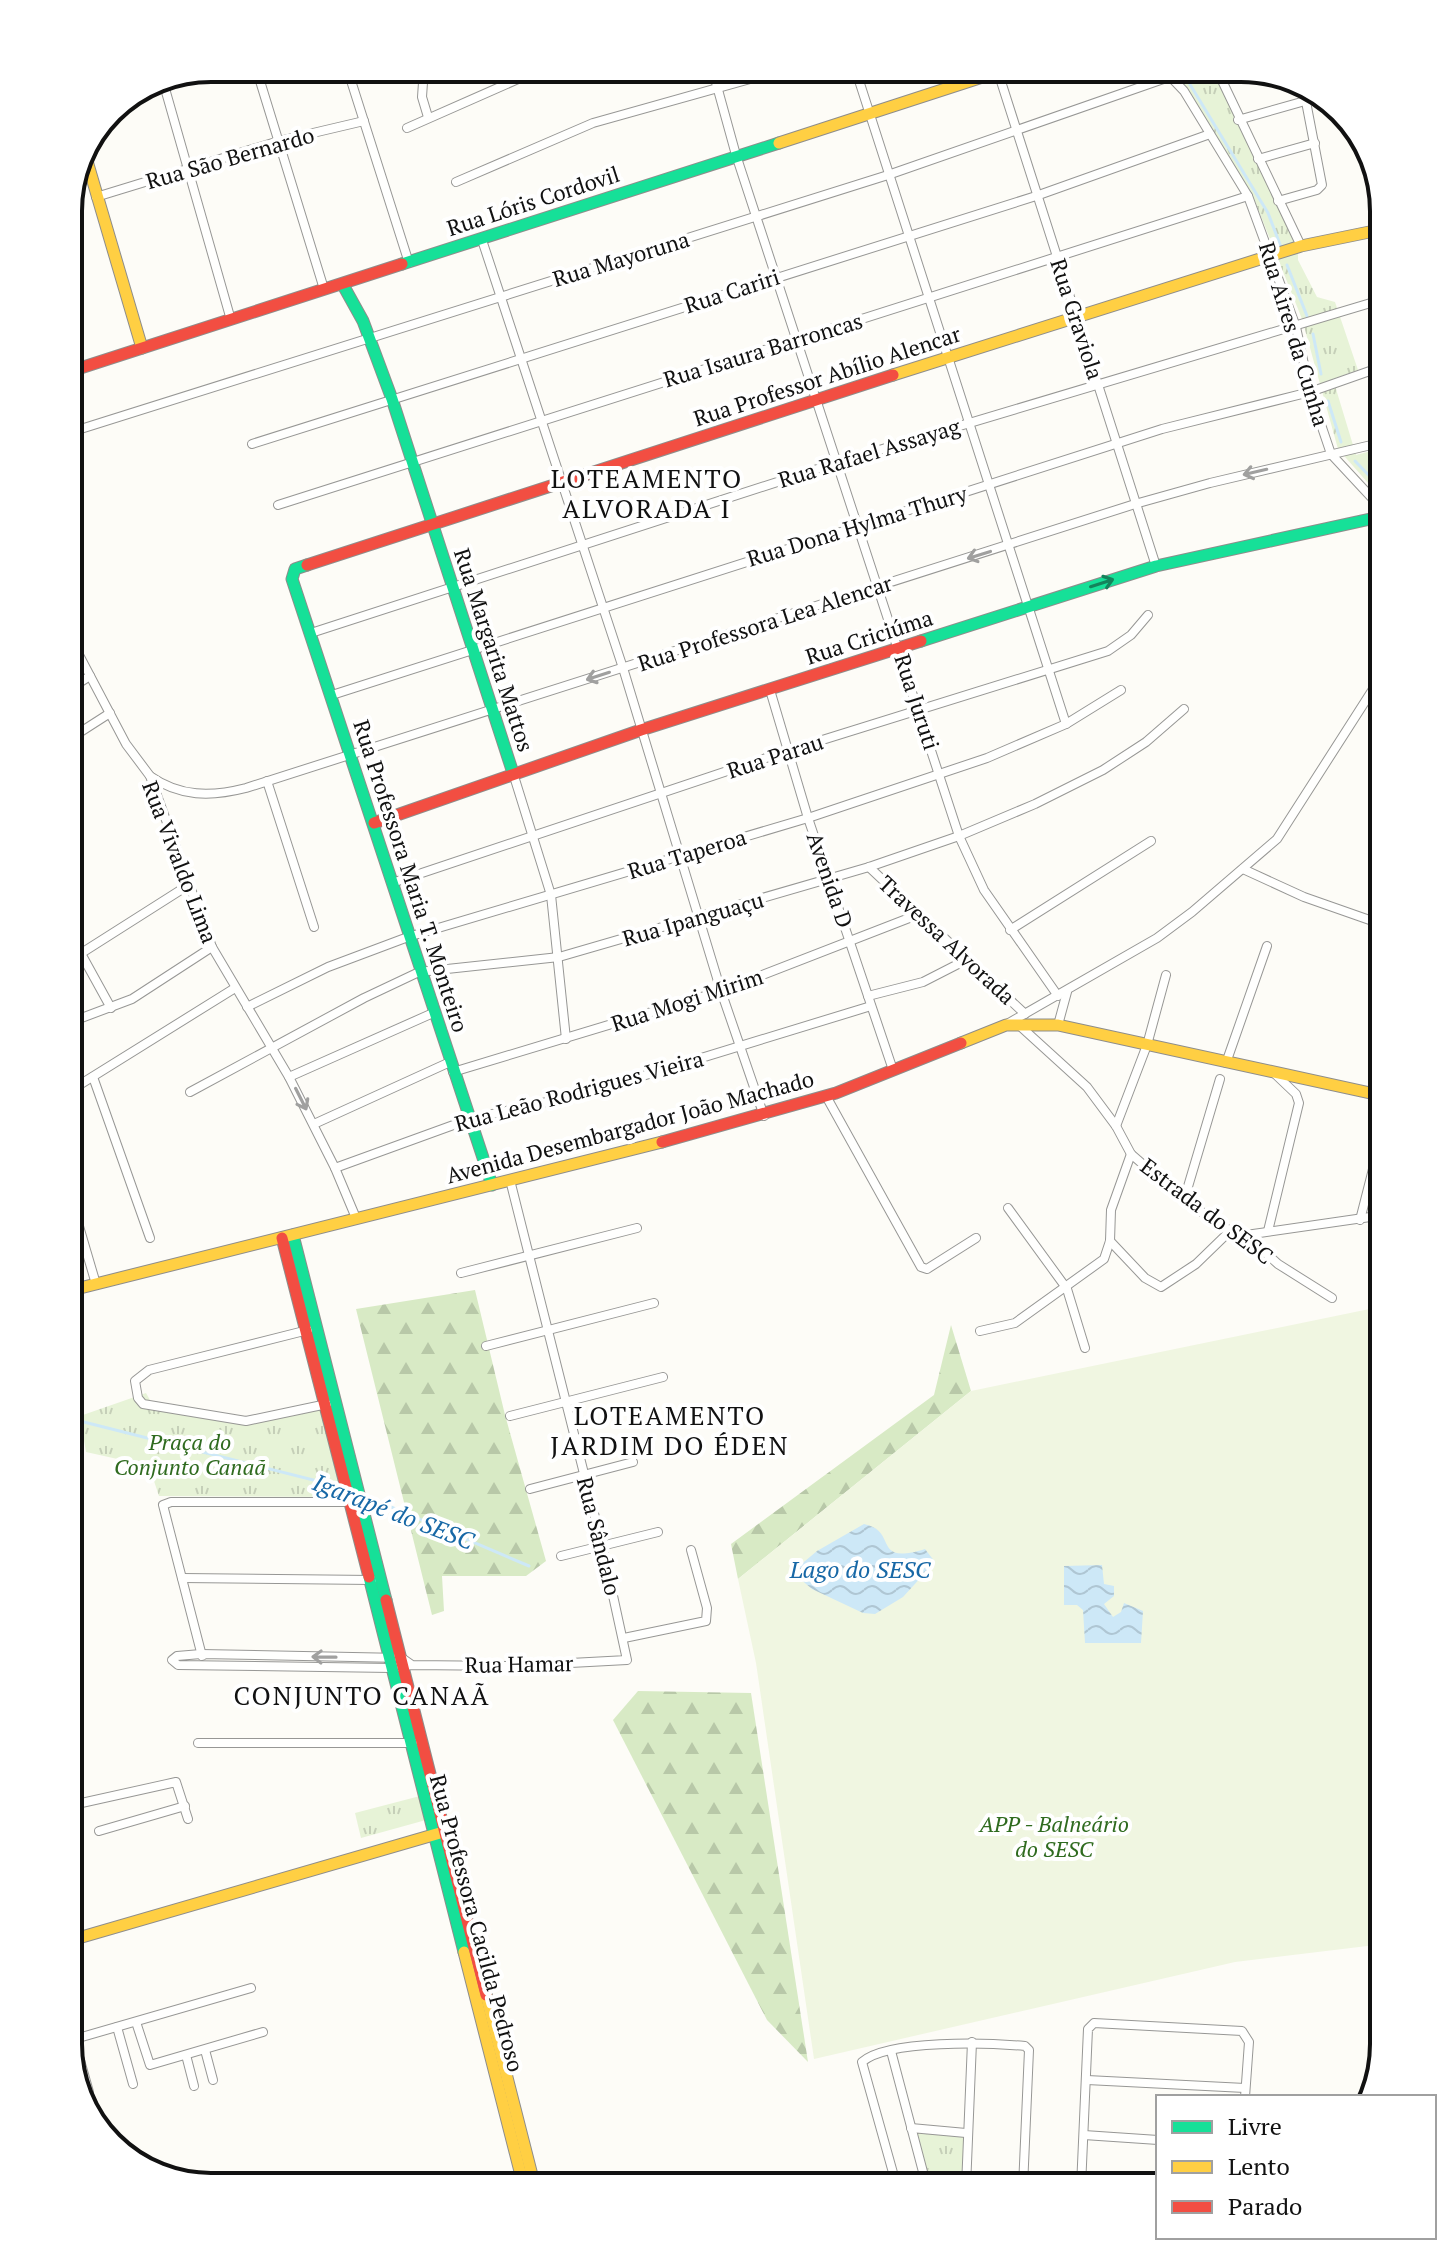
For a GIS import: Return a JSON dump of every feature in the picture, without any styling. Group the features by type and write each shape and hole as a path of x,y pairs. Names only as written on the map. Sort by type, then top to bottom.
{"street":[{"path":"260,82 324,289"},
{"path":"351,82 409,263"},
{"path":"423,82 422,97 428,117"},
{"path":"407,128 510,82"},
{"name":"Rua Juruti","path":"715,82 959,836 984,890 1010,930 1062,994"},
{"path":"456,182 593,123 738,82"},
{"path":"859,82 1066,724"},
{"name":"Rua Lóris Cordovil","path":"82,367 964,82"},
{"name":"Rua Graviola","path":"1006,82 1016,131 1036,196 1156,566"},
{"name":"Rua Mayoruna","path":"82,429 888,175 1155,82"},
{"name":"Rua Aires da Cunha","path":"1176,82 1248,196 1272,254 1296,327 1310,392 1331,454 1370,497"},
{"path":"1222,82 1301,246"},
{"path":"166,91 231,320"},
{"path":"1238,120 1305,101 1322,179 1317,190 1278,201"},
{"name":"Rua São Bernardo","path":"96,197 279,141 364,121"},
{"name":"Rua Cariri","path":"252,444 1036,196 1210,134"},
{"path":"1258,159 1315,143"},
{"path":"89,169 142,348"},
{"name":"Rua Isaura Barroncas","path":"278,505 1248,196"},
{"name":"Rua Professor Abílio Alencar","path":"292,579 295,569 301,566 1075,316 1272,254 1370,232"},
{"path":"482,240 623,668 721,991 764,1116"},
{"name":"Rua Margarita Mattos","path":"343,285 369,337 392,399 551,895 566,1039"},
{"name":"Rua Rafael Assayag","path":"311,633 839,462 1370,303"},
{"name":"Rua Dona Hylma Thury","path":"332,695 602,606 1116,444 1310,392 1370,371"},
{"name":"Rua Professora Lea Alencar","path":"150,776 173,789 208,795 267,781 1135,504 1370,445"},
{"name":"Rua Criciúma","path":"374,823 641,730 1156,566 1370,516"},
{"name":"Rua Professora Maria T. Monteiro","path":"292,579 374,823 419,972 492,1185"},
{"name":"Rua Parau","path":"392,883 661,796 787,751 1108,651 1131,635 1148,615"},
{"name":"Rua Vivaldo Lima","path":"82,661 110,713 150,776 187,886 212,947 314,1124 356,1218"},
{"path":"82,681 90,676"},
{"name":"Avenida D","path":"770,690 808,818 893,1070"},
{"name":"Rua Taperoa","path":"247,1007 328,967 408,937 808,818 940,775 1066,724 1121,690"},
{"path":"1022,1020 1157,938 1277,839 1370,694"},
{"name":"Rua Ipanguaçu","path":"190,1092 419,972 559,957 869,867 959,836 1035,804 1103,770 1146,742 1184,709"},
{"path":"82,731 110,713"},
{"path":"267,781 314,927"},
{"path":"1010,930 1151,841"},
{"name":"Travessa Alvorada","path":"869,867 966,960 1022,1020"},
{"path":"1243,869 1304,897 1370,920"},
{"path":"82,953 187,886"},
{"name":"Rua Mogi Mirim","path":"314,1124 451,1067 566,1039 721,991 917,915"},
{"path":"1226,1063 1267,946"},
{"path":"82,1018 132,999 212,947"},
{"path":"82,957 111,1008"},
{"path":"868,996 923,982 966,960"},
{"path":"1116,1126 1147,1045 1166,975"},
{"path":"82,1084 235,988"},
{"path":"1058,1025 1062,994"},
{"name":"Rua Leão Rodrigues Vieira","path":"335,1168 470,1119 587,1093 871,1006"},
{"path":"289,1077 433,1013"},
{"name":"Avenida Desembargador João Machado","path":"82,1288 764,1116 826,1096 1022,1020 1058,1025 1370,1093"},
{"name":"Estrada do SESC","path":"1022,1020 1034,1038 1087,1087 1116,1126 1131,1154 1184,1200 1230,1231 1246,1235 1278,1264 1332,1298"},
{"path":"1034,1038 1039,1024"},
{"path":"1268,1231 1299,1103 1296,1094 1275,1074"},
{"path":"93,1077 150,1238"},
{"path":"1184,1200 1220,1079"},
{"path":"826,1096 921,1267 927,1269 976,1238"},
{"path":"980,1331 1015,1323 1098,1266 1110,1241 1111,1210 1131,1154"},
{"name":"Rua Sândalo","path":"510,1180 602,1545 627,1660"},
{"path":"1360,1220 1370,1181"},
{"path":"1008,1208 1067,1289 1085,1348"},
{"path":"1246,1235 1370,1218"},
{"path":"461,1273 637,1228"},
{"path":"1110,1241 1156,1287 1172,1283 1230,1231"},
{"path":"82,1236 96,1284"},
{"path":"287,1237 375,1580 400,1663"},
{"path":"486,1346 654,1303"},
{"path":"310,1329 149,1370 135,1381 138,1398 143,1404 246,1421 330,1403"},
{"path":"510,1416 663,1377"},
{"path":"530,1489 633,1462"},
{"path":"204,1665 163,1509 166,1502 355,1502"},
{"path":"561,1556 658,1532"},
{"path":"624,1638 706,1621 707,1608 691,1550"},
{"path":"182,1578 375,1580"},
{"path":"201,1654 400,1663 178,1665 172,1660 177,1656 201,1654"},
{"name":"Rua Hamar","path":"400,1663 514,1666 627,1660"},
{"name":"Rua Professora Cacilda Pedroso","path":"400,1663 410,1743 439,1833 531,2173"},
{"name":"Rua Professora Cacilda Pedroso","path":"400,1663 423,1743 439,1833 521,2173"},
{"path":"198,1743 423,1743"},
{"path":"82,1803 172,1782 180,1786 188,1819"},
{"path":"99,1831 185,1806"},
{"path":"82,1937 439,1833"},
{"path":"82,2037 251,1988"},
{"path":"136,2022 149,2065 263,2032"},
{"path":"1082,2173 1088,2029 1100,2023 1242,2031 1249,2042 1245,2093 1087,2080"},
{"path":"117,2027 133,2084"},
{"path":"966,2173 972,2042"},
{"path":"893,2173 862,2069 866,2058 891,2051 972,2042 1025,2046 1031,2053 1024,2173"},
{"path":"205,2050 213,2080"},
{"path":"891,2051 923,2173"},
{"path":"186,2055 194,2086"},
{"path":"911,2128 966,2133"},
{"path":"1084,2135 1156,2140"}],"green space":[{"path":"1181,82 1221,82 1298,242 1298,260 1317,297 1335,302 1358,370 1333,379 1356,455 1370,451 1370,485 1338,449 1302,319 1254,199"},
{"path":"475,1290 505,1415 546,1561 526,1576 442,1576 444,1611 432,1615 356,1309"},
{"name":"APP - Balneário do SESC","path":"1370,1309 1370,1946 1235,1962 814,2059 756,1663 738,1579 971,1391"},
{"path":"951,1325 971,1391 738,1579 731,1544 934,1395"},
{"name":"Praça do Conjunto Canaã","path":"146,1393 154,1407 249,1423 326,1408 349,1497 159,1496 149,1466 86,1452 82,1415"},
{"path":"638,1691 751,1693 808,2062 767,2020 613,1720"},
{"path":"420,1796 426,1820 361,1838 355,1813"},
{"path":"911,2128 966,2133 966,2173 923,2173"}],"water":[{"name":"Lago do SESC","path":"864,1524 881,1533 891,1550 908,1553 925,1549 935,1562 903,1597 875,1614 863,1613 812,1589 792,1572 817,1551"},
{"path":"1102,1565 1104,1584 1114,1586 1114,1596 1104,1604 1113,1617 1121,1612 1124,1603 1143,1611 1141,1643 1085,1643 1083,1610 1077,1605 1064,1605 1064,1566"}],"waterway":[{"path":"1188,82 1268,213 1281,247"},
{"path":"1287,265 1307,316"},
{"path":"1313,334 1321,374"},
{"path":"1328,401 1341,442"},
{"path":"1355,461 1370,477"},
{"name":"Igarapé do SESC","path":"82,1422 341,1487"},
{"name":"Igarapé do SESC","path":"363,1495 529,1566"}],"traffic: fast":[{"path":"402,264 779,143"},
{"path":"343,285 363,321 392,399 513,773"},
{"path":"921,641 1156,566 1370,519"},
{"path":"307,565 295,569 292,579 492,1185"},
{"path":"293,1235 386,1600"},
{"path":"369,1577 464,1952"}],"traffic: slow":[{"path":"779,143 967,82"},
{"path":"89,169 142,348"},
{"path":"893,375 1301,246 1370,232"},
{"path":"961,1043 1006,1025 1058,1025 1370,1093"},
{"path":"82,1287 662,1142"},
{"path":"82,1937 440,1833"},
{"path":"464,1952 520,2173"},
{"path":"486,1995 531,2173"}],"traffic: jam":[{"path":"82,367 402,264"},
{"path":"307,565 893,375"},
{"path":"374,823 641,730 921,641"},
{"path":"662,1142 836,1093 961,1043"},
{"path":"282,1238 369,1577"},
{"path":"386,1600 486,1995"}],"district":[{"name":"LOTEAMENTO ALVORADA I","path":"647,494"},
{"name":"LOTEAMENTO JARDIM DO ÉDEN","path":"670,1431"},
{"name":"CONJUNTO CANAÃ","path":"362,1696"}]}
